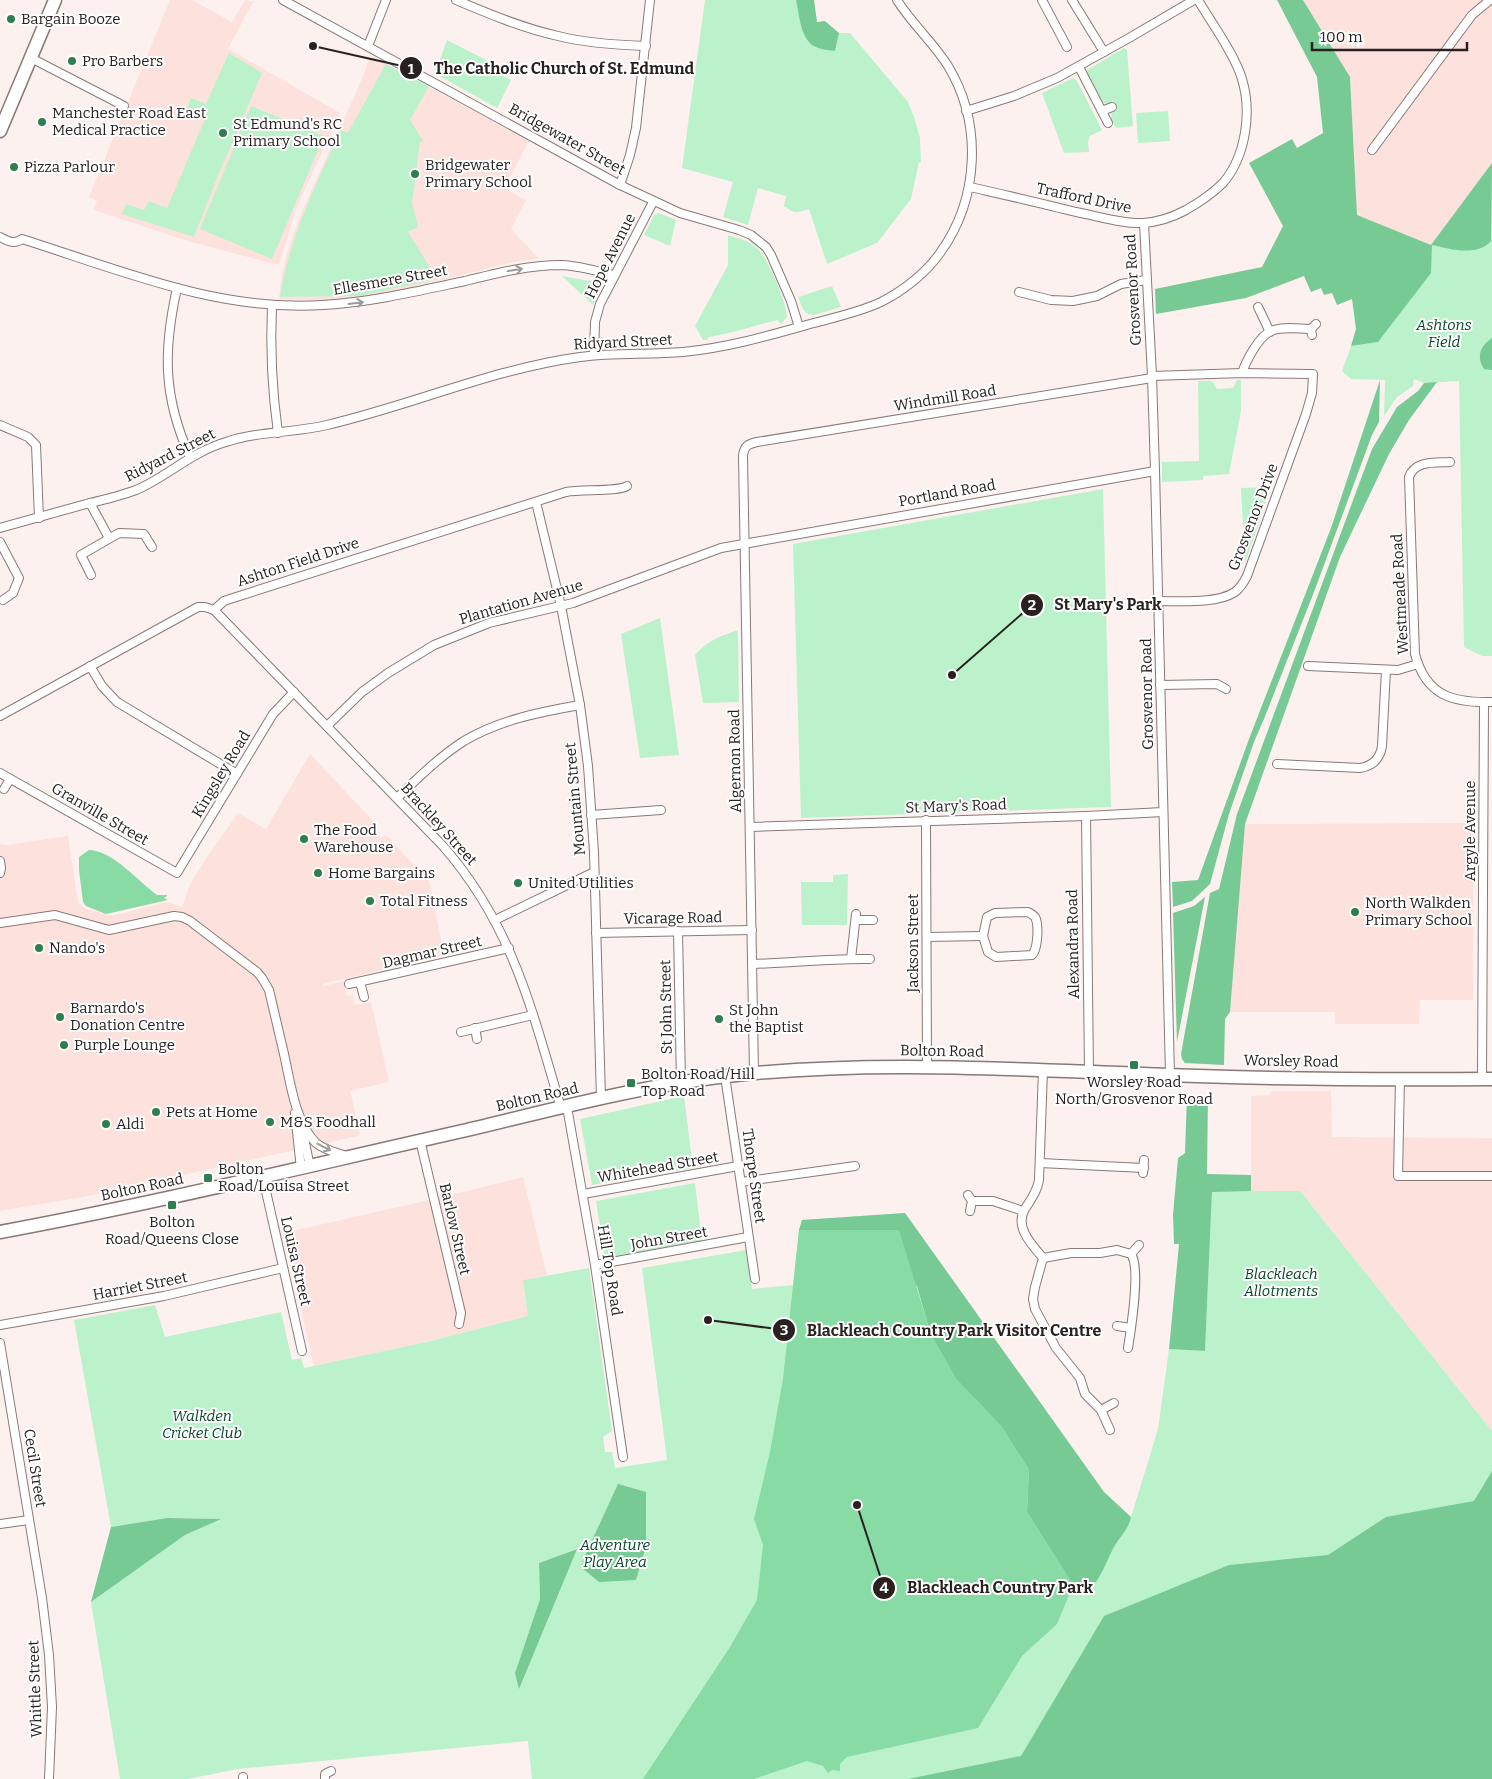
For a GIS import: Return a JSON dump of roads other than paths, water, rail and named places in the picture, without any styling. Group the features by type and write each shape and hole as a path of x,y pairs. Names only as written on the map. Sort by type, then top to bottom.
{"main road":[{"path":"0,132 56,0"},
{"name":"Bolton Road","path":"0,1232 71,1219 263,1178 420,1140 681,1082 754,1073 845,1067 927,1066 1089,1072"},
{"name":"Worsley Road","path":"1089,1072 1211,1076 1487,1079"}],"street":[{"name":"Bridgewater Street","path":"282,0 653,202 701,220 739,230 758,240 766,247 776,266 791,301 799,327"},
{"path":"368,46 386,0"},
{"path":"456,0 507,21 558,36 590,42 646,46"},
{"path":"620,185 634,138 650,0"},
{"name":"Ridyard Street","path":"0,528 134,490 190,457 228,441 326,426 508,371 594,355 660,353 730,346 866,308 880,302 908,284 939,255 952,234 965,206 970,187 972,151 966,111 961,93 947,65 907,16 897,0"},
{"path":"1042,0 1067,47"},
{"path":"1072,0 1104,52"},
{"path":"966,111 1014,96 1078,67 1194,0"},
{"name":"Trafford Drive","path":"970,187 1098,217 1144,223 1176,215 1198,204 1213,193 1233,167 1242,144 1246,121 1245,92 1237,66 1198,0"},
{"path":"1372,150 1472,15 1490,0"},
{"path":"1059,32 1068,28"},
{"path":"31,58 124,106"},
{"path":"1078,67 1108,122"},
{"path":"1102,111 1112,107"},
{"name":"Hope Avenue","path":"594,355 595,328 602,298 653,202"},
{"name":"Grosvenor Road","path":"1144,223 1152,377 1163,812 1175,1075"},
{"name":"Ellesmere Street","path":"0,237 12,242 22,239 177,288 229,300 272,305 321,306 355,303 505,272 552,265 574,266 614,275"},
{"path":"1019,292 1063,302 1096,296 1121,284 1146,280"},
{"path":"177,288 168,337 169,390 176,423 190,457"},
{"path":"1035,305 1038,296"},
{"path":"272,305 270,335 272,384 278,433"},
{"path":"1258,307 1270,332"},
{"path":"1242,373 1250,356 1270,332 1313,329"},
{"name":"Windmill Road","path":"744,448 748,444 757,442 1152,377 1242,373 1313,374"},
{"name":"Grosvenor Drive","path":"1158,602 1219,599 1236,591 1242,584 1247,576 1306,414 1312,393 1313,374"},
{"path":"0,425 28,437 36,446 39,518"},
{"name":"Algernon Road","path":"744,448 754,1073"},
{"path":"1439,454 1440,463"},
{"name":"Westmeade Road","path":"1450,462 1420,465 1415,467 1409,477 1414,643 1418,664 1428,682 1443,695 1464,702 1488,702"},
{"name":"Portland Road","path":"745,544 1155,471"},
{"name":"Ashton Field Drive","path":"214,610 233,598 536,502 577,490 621,490 627,486"},
{"name":"Mountain Street","path":"536,502 561,606 580,705 588,766 594,872 601,1099"},
{"path":"90,503 109,538"},
{"path":"91,575 80,555 119,533 140,532 144,534 152,547"},
{"path":"0,542 19,578 13,593 3,600"},
{"name":"Plantation Avenue","path":"327,726 362,692 409,659 434,645 489,623 573,603 721,548 745,544"},
{"path":"0,716 192,609 205,606 214,610"},
{"name":"Brackley Street","path":"214,610 397,798 457,862 479,892 509,948 522,979 564,1107"},
{"path":"1317,657 1318,667"},
{"path":"1308,666 1398,670 1418,664"},
{"path":"90,666 102,686 117,702 237,774"},
{"path":"1277,764 1286,761 1360,768 1371,765 1377,760 1381,754 1382,746 1386,670"},
{"path":"1160,685 1217,684 1226,689"},
{"name":"Kingsley Road","path":"177,873 273,714 294,692"},
{"name":"Argyle Avenue","path":"1487,1079 1483,957 1483,832 1488,702"},
{"path":"397,798 443,756 464,741 487,729 537,712 580,705"},
{"name":"Granville Street","path":"0,773 177,873"},
{"path":"4,789 10,778"},
{"path":"591,815 661,810"},
{"name":"St Mary's Road","path":"750,827 1163,812"},
{"name":"Alexandra Road","path":"1086,816 1089,1072"},
{"name":"Jackson Street","path":"926,820 927,1066"},
{"path":"1483,832 1492,832"},
{"path":"0,861 2,868 0,874"},
{"path":"494,920 594,872"},
{"path":"1028,912 1035,917 1036,948 1032,954 992,955 988,952 983,936 987,917 990,915 1028,912"},
{"path":"0,923 55,915 109,930 174,916 190,921 257,972 268,990 292,1093 306,1168"},
{"path":"852,959 856,917 873,920"},
{"name":"Vicarage Road","path":"596,933 752,930"},
{"name":"St John Street","path":"678,931 681,1082"},
{"path":"926,936 983,936"},
{"name":"Dagmar Street","path":"349,984 509,948"},
{"path":"1483,957 1492,957"},
{"path":"752,964 870,959"},
{"path":"360,982 364,997"},
{"path":"461,1032 533,1015"},
{"path":"474,1028 477,1039"},
{"path":"1043,1070 1038,1187 1023,1211 1022,1226 1025,1235 1043,1258"},
{"name":"Thorpe Street","path":"725,1076 755,1280"},
{"path":"1400,1078 1398,1176 1492,1176"},
{"path":"292,1093 300,1119 306,1168"},
{"name":"Hill Top Road","path":"564,1107 583,1194 623,1456"},
{"path":"300,1119 311,1138 318,1145 352,1157"},
{"name":"Barlow Street","path":"420,1140 461,1313 459,1324"},
{"path":"830,1159 832,1169"},
{"path":"1040,1162 1144,1167"},
{"name":"Whitehead Street","path":"583,1194 738,1166"},
{"path":"741,1182 855,1166"},
{"name":"Louisa Street","path":"263,1178 302,1352"},
{"path":"970,1211 970,1198 993,1201 1023,1211"},
{"name":"John Street","path":"595,1265 748,1237"},
{"path":"1131,1254 1139,1245"},
{"path":"1043,1258 1071,1253 1100,1253 1117,1250 1131,1254 1135,1262 1135,1271 1128,1348"},
{"path":"1043,1258 1033,1299 1035,1309 1056,1348 1080,1378 1085,1394 1101,1410 1110,1430"},
{"name":"Harriet Street","path":"0,1325 164,1296 284,1268"},
{"path":"1118,1326 1131,1328"},
{"name":"Cecil Street","path":"0,1343 3,1376 42,1598"},
{"path":"1101,1410 1114,1403"},
{"path":"611,1441 621,1439"},
{"path":"0,1524 29,1520"},
{"name":"Whittle Street","path":"42,1598 51,1683 49,1779"},
{"path":"325,1779 325,1774 331,1771"}],"place":[{"name":"Bargain Booze","path":"11,19"},
{"name":"The Catholic Church of St. Edmund","path":"313,46"},
{"name":"Pro Barbers","path":"72,61"},
{"name":"Manchester Road East Medical Practice","path":"42,122"},
{"name":"St Edmund's RC Primary School","path":"223,133"},
{"name":"Pizza Parlour","path":"14,167"},
{"name":"Bridgewater Primary School","path":"415,174"},
{"name":"St Mary's Park","path":"952,675"},
{"name":"The Food Warehouse","path":"304,839"},
{"name":"Home Bargains","path":"318,873"},
{"name":"United Utilities","path":"518,883"},
{"name":"Total Fitness","path":"370,901"},
{"name":"North Walkden Primary School","path":"1355,912"},
{"name":"Nando's","path":"39,948"},
{"name":"Barnardo's Donation Centre","path":"60,1017"},
{"name":"St John the Baptist","path":"719,1019"},
{"name":"Purple Lounge","path":"64,1045"},
{"name":"Worsley Road North/Grosvenor Road","path":"1134,1065"},
{"name":"Bolton Road/Hill Top Road","path":"631,1083"},
{"name":"Pets at Home","path":"156,1112"},
{"name":"M&S Foodhall","path":"270,1122"},
{"name":"Aldi","path":"106,1124"},
{"name":"Bolton Road/Louisa Street","path":"208,1178"},
{"name":"Bolton Road/Queens Close","path":"172,1205"},
{"name":"Blackleach Country Park Visitor Centre","path":"708,1320"},
{"name":"Blackleach Country Park","path":"857,1505"}],"park label":[{"name":"Ashtons Field","path":"1444,334"},
{"name":"Blackleach Allotments","path":"1281,1282"},
{"name":"Walkden Cricket Club","path":"202,1424"},
{"name":"Adventure Play Area","path":"615,1554"}]}
